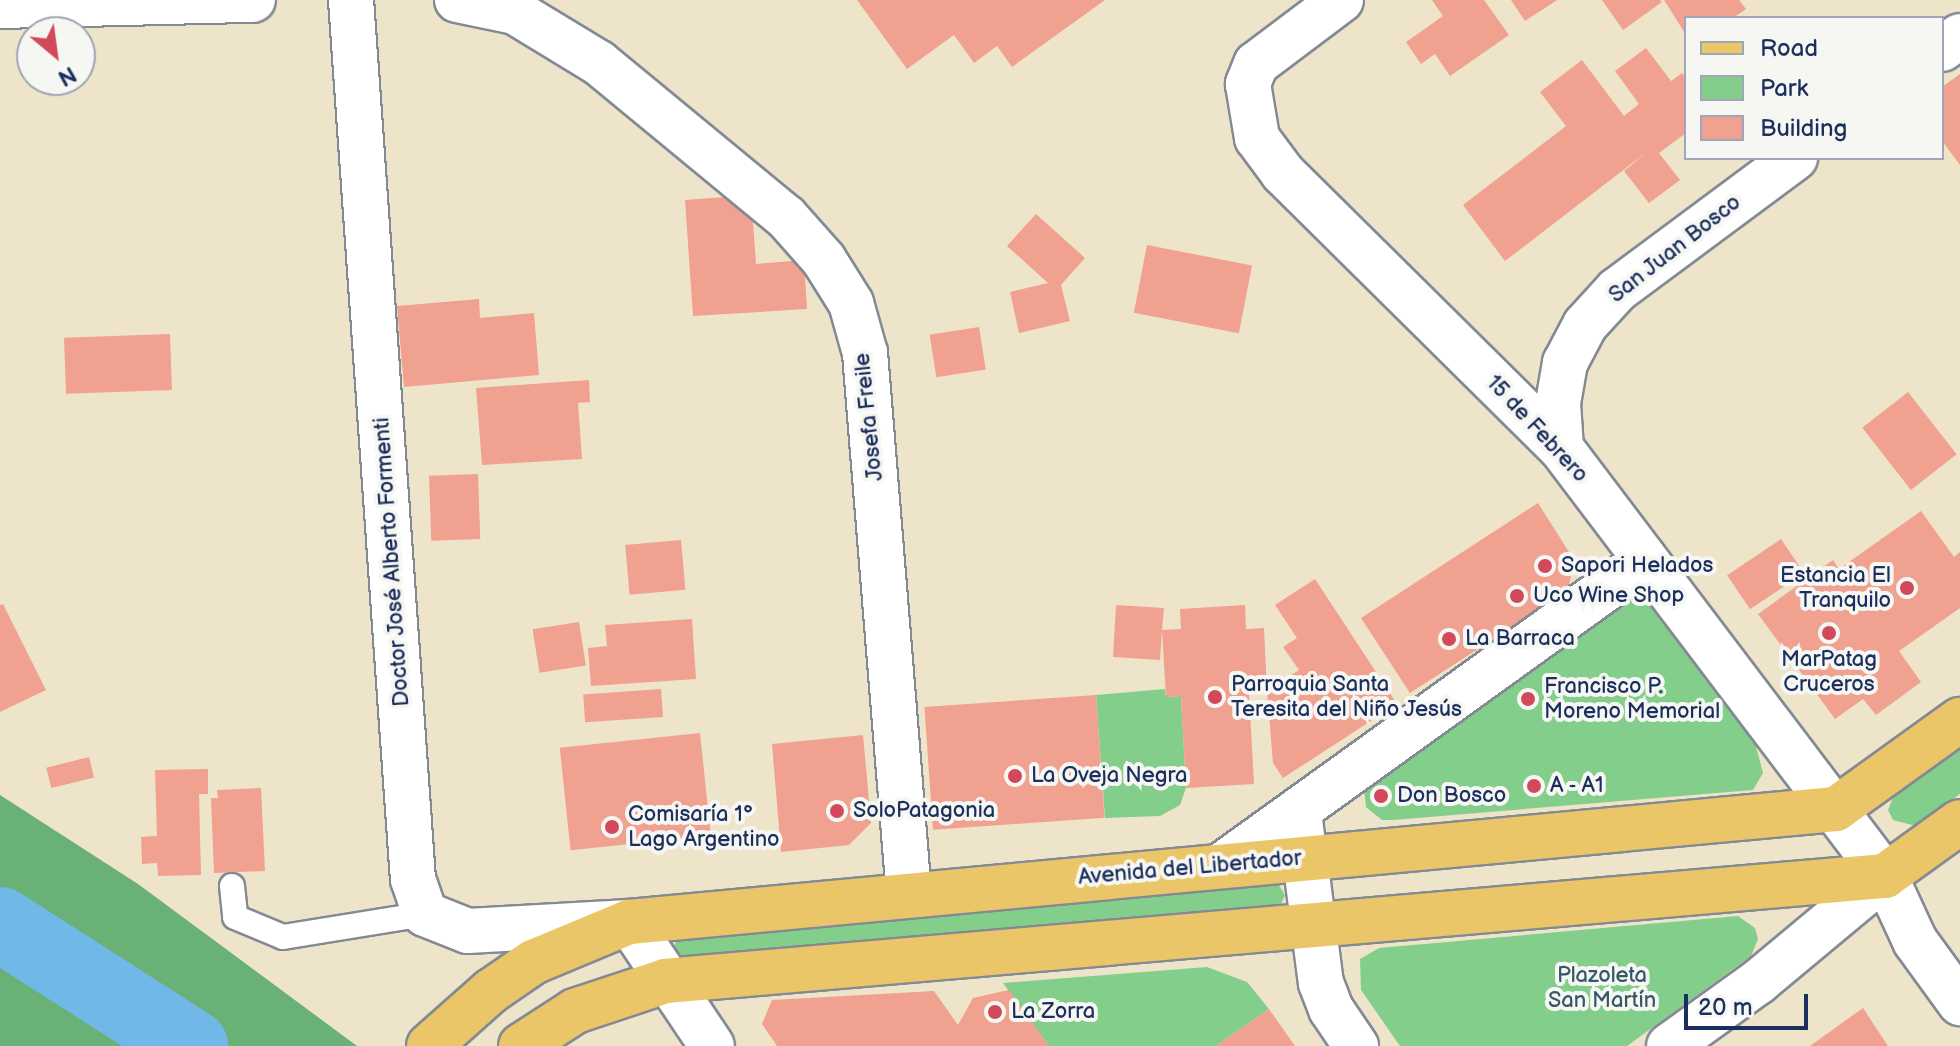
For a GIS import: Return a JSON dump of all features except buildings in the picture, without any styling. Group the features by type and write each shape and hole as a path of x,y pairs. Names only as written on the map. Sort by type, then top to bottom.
{"main road":[{"path":"1836,809 1960,720"},
{"name":"Avenida del Libertador","path":"436,1040 533,962 629,922 1836,809"},
{"path":"521,1046 575,1011 665,981 1885,876 1960,822"}],"street":[{"path":"0,6 253,0"},
{"name":"Doctor José Alberto Formenti","path":"351,0 413,879 425,914"},
{"name":"Josefa Freile","path":"457,0 515,12 599,63 786,217 824,260 851,303 865,353 909,895"},
{"name":"15 de Febrero","path":"1341,0 1256,64 1248,84 1249,108 1257,138 1283,173 1561,448 1885,876 1915,941 1960,1003"},
{"name":"San Juan Bosco","path":"1561,448 1558,403 1565,363 1585,325 1617,290 1792,160"},
{"path":"1222,865 1646,560"},
{"path":"1299,809 1323,991 1356,1046"},
{"path":"1669,1046 1758,982 1885,876"},
{"path":"425,914 468,931 629,922 665,981 712,1046"}],"lane":[{"path":"232,886 235,917 283,937 425,914"}],"green space":[{"path":"1636,598 1658,608 1754,739 1763,773 1753,790 1393,820 1382,820 1366,807 1364,788 1623,601"},
{"path":"1165,689 1166,697 1181,696 1186,788 1180,805 1160,816 1105,818 1096,695"},
{"path":"1960,749 1960,794 1916,826 1893,820 1888,810 1894,795"},
{"path":"0,795 138,884 357,1046 0,1046"},
{"path":"1275,879 1285,895 1278,911 683,964 673,950 679,933"},
{"name":"Plazoleta San Martín","path":"1738,916 1755,928 1758,939 1751,956 1627,1046 1400,1046 1361,990 1360,959 1379,948"},
{"path":"1207,967 1247,982 1269,1009 1216,1046 1049,1046 1003,983"}],"waterway":[{"path":"0,924 191,1046"}],"place":[{"name":"Sapori Helados","path":"1545,566"},
{"name":"Estancia El Tranquilo","path":"1907,588"},
{"name":"Uco Wine Shop","path":"1517,596"},
{"name":"MarPatag Cruceros","path":"1829,633"},
{"name":"La Barraca","path":"1449,639"},
{"name":"Parroquia Santa Teresita del Niño Jesús","path":"1215,697"},
{"name":"Francisco P. Moreno Memorial","path":"1528,699"},
{"name":"La Oveja Negra","path":"1015,776"},
{"name":"A - A1","path":"1534,786"},
{"name":"Don Bosco","path":"1381,796"},
{"name":"SoloPatagonia","path":"837,811"},
{"name":"Comisaría 1° Lago Argentino","path":"612,827"},
{"name":"La Zorra","path":"995,1012"}]}
